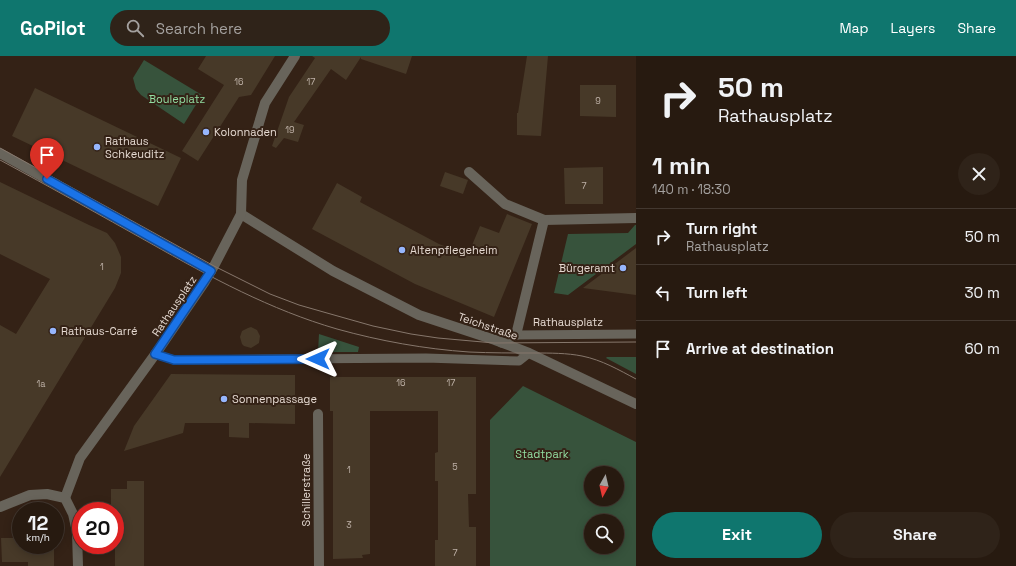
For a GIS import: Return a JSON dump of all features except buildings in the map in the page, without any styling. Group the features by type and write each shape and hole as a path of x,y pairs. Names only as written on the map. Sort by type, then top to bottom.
{"street":[{"path":"241,214 242,180 265,103 296,56"},
{"path":"0,153 211,271"},
{"path":"469,172 505,204 544,220 636,218"},
{"name":"Rathausplatz","path":"64,498 80,458 155,354 211,271 241,214"},
{"name":"Teichstraße","path":"241,214 334,271 418,315 529,353 636,404"},
{"path":"516,335 544,220"},
{"name":"Schillerstraße","path":"318,414 319,566"},
{"path":"0,508 30,495 48,494 64,498 73,514 77,532 78,566"}],"lane":[{"name":"Rathausplatz","path":"501,343 516,335 636,334"},
{"path":"155,354 174,360 426,358 519,361 529,353"}],"green space":[{"name":"Bouleplatz","path":"144,60 202,95 184,124 141,95 136,89 133,78"},
{"path":"635,225 636,244 568,295 554,293 568,234 628,233"},
{"path":"319,334 359,347 358,352 318,352"},
{"path":"636,357 636,374 606,358"},
{"name":"Stadtpark","path":"523,386 636,442 636,566 490,566 490,420"}],"tram line":[{"path":"0,148 214,266 270,294 299,305 373,326 438,338 494,343 636,342"},
{"path":"0,160 241,292 312,321 370,337 436,349 469,352 552,353 582,356 603,363 636,379"}],"place":[{"name":"Kolonnaden","path":"206,132"},
{"name":"Rathaus Schkeuditz","path":"97,147"},
{"name":"Altenpflegeheim","path":"402,250"},
{"name":"Bürgeramt","path":"623,268"},
{"name":"Rathaus-Carré","path":"53,331"},
{"name":"Sonnenpassage","path":"224,399"}],"route":[{"path":"47,179 211,271 155,354 174,360 318,359"}]}
